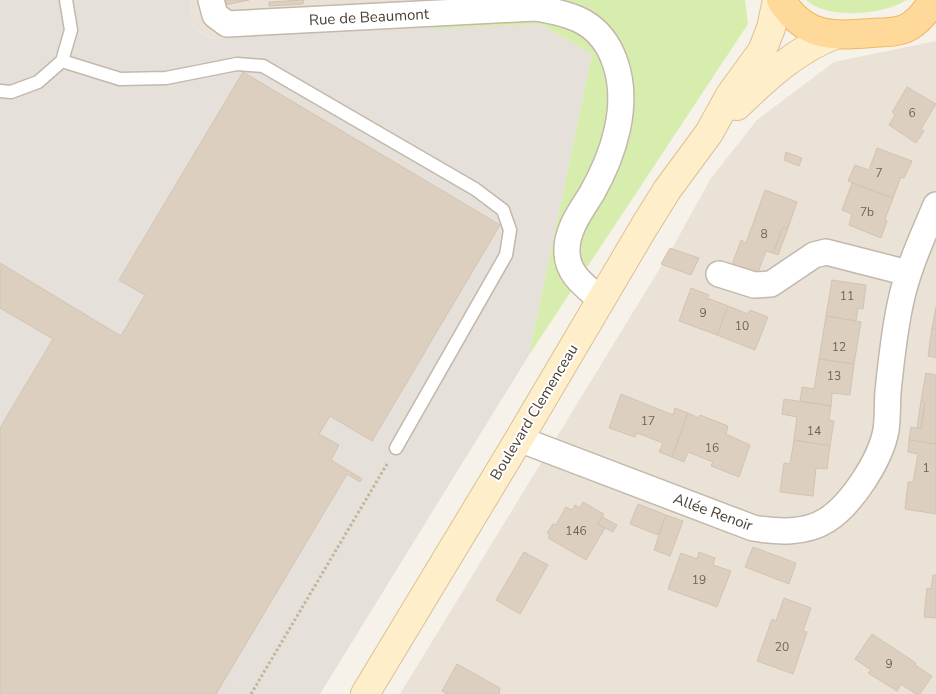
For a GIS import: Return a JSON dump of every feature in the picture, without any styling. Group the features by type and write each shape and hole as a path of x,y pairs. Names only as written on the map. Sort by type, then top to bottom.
{"main road":[{"path":"779,0 800,23 814,31 836,35 897,31 924,20 922,16 933,0"}],"street":[{"name":"Rue de Beaumont","path":"210,0 215,15 226,24 535,8 575,16 592,27 605,39 612,55 620,75 622,99 619,123 609,154 593,190 569,233 566,250 568,264 574,275 601,300"},
{"name":"Boulevard Clemenceau","path":"365,694 667,190 709,133 730,95 762,51 772,28 779,0"},
{"name":"Boulevard Clemenceau","path":"709,133 750,94 800,52 836,35"},
{"name":"Allée Renoir","path":"519,439 753,528 778,532 804,529 826,520 846,502 863,481 878,456 886,430 892,350 900,304 908,273 936,205"},
{"path":"719,274 754,285 771,284 814,255 826,252 908,273"}],"lane":[{"path":"0,91 11,92 38,82 62,60 71,30 66,0"},
{"path":"62,60 120,78 166,78 237,64 263,66 475,189 503,210 510,230 506,255 396,448"}],"path":[{"path":"252,694 396,448"}],"shaded area":[{"path":"0,0 192,0 193,27 209,39 236,36 540,24 592,54 529,355 320,694 0,694"},
{"path":"192,0 432,0 431,29 236,36 209,39 193,27"},
{"path":"936,41 936,694 400,694 674,245 711,178 757,120 834,62"}],"green space":[{"path":"432,0 745,0 748,24 529,355 592,54 540,24 431,29"},
{"path":"806,0 907,0 897,5 870,12 841,13 828,11"}],"building":[{"path":"225,0 249,0 225,5"},
{"path":"304,0 303,4 269,6 269,2"},
{"path":"243,72 500,225 372,441 330,416 319,434 339,445 331,460 362,479 360,482 347,474 216,694 0,694 0,428 53,339 0,308 0,263 121,336 145,295 119,280"},
{"path":"907,87 936,104 921,129 924,131 916,143 889,125 895,115 892,112"},
{"path":"877,148 912,161 904,178 901,177 893,198 848,181 855,165 869,170"},
{"path":"786,152 802,158 799,166 784,160"},
{"path":"852,183 893,198 885,219 887,221 881,238 849,225 852,214 842,210"},
{"path":"765,190 797,202 788,228 783,227 773,253 766,251 757,275 732,265 741,240 746,243"},
{"path":"783,227 788,228 778,255 773,253"},
{"path":"670,248 699,258 691,275 661,264"},
{"path":"832,280 866,285 863,309 858,308 856,321 826,316"},
{"path":"691,288 709,295 707,298 728,306 717,335 679,321"},
{"path":"728,306 748,314 750,310 768,317 755,350 717,335"},
{"path":"936,307 936,329 932,328"},
{"path":"826,316 861,322 854,364 819,359"},
{"path":"932,328 936,329 936,358 928,356"},
{"path":"819,359 854,364 850,395 832,393 831,406 800,401 802,387 814,389"},
{"path":"926,373 936,375 936,444 909,440 911,427 921,429 925,402 921,401"},
{"path":"621,394 673,415 675,408 688,413 672,457 659,452 663,443 637,433 635,437 609,428"},
{"path":"784,399 831,406 829,420 834,421 830,446 794,440 797,417 782,414"},
{"path":"921,401 925,402 921,429 917,428"},
{"path":"688,413 699,418 700,415 728,426 726,434 750,445 739,477 711,466 713,462 688,452 684,462 672,457"},
{"path":"794,440 830,446 827,469 816,468 813,496 780,492 784,463 790,464"},
{"path":"909,440 936,444 936,514 905,509 908,482 913,482 918,454 908,452"},
{"path":"583,502 604,514 598,524 605,528 586,560 548,538 550,535 547,533 553,524 556,525 566,507 572,510 575,505 580,508"},
{"path":"638,504 666,515 658,535 630,524"},
{"path":"666,515 683,521 670,556 654,550"},
{"path":"602,517 617,525 613,532 598,524"},
{"path":"753,547 796,563 789,584 745,567"},
{"path":"524,552 548,565 520,614 496,600"},
{"path":"699,552 715,558 713,565 731,571 717,607 668,589 681,553 697,559"},
{"path":"933,575 936,575 936,618 924,617 927,588 931,589"},
{"path":"784,598 811,608 803,631 807,632 793,674 757,661 772,619 776,621"},
{"path":"872,634 932,676 920,694 916,694 901,684 897,691 868,673 871,670 855,659"},
{"path":"457,664 500,688 499,694 447,694 442,691"}]}
